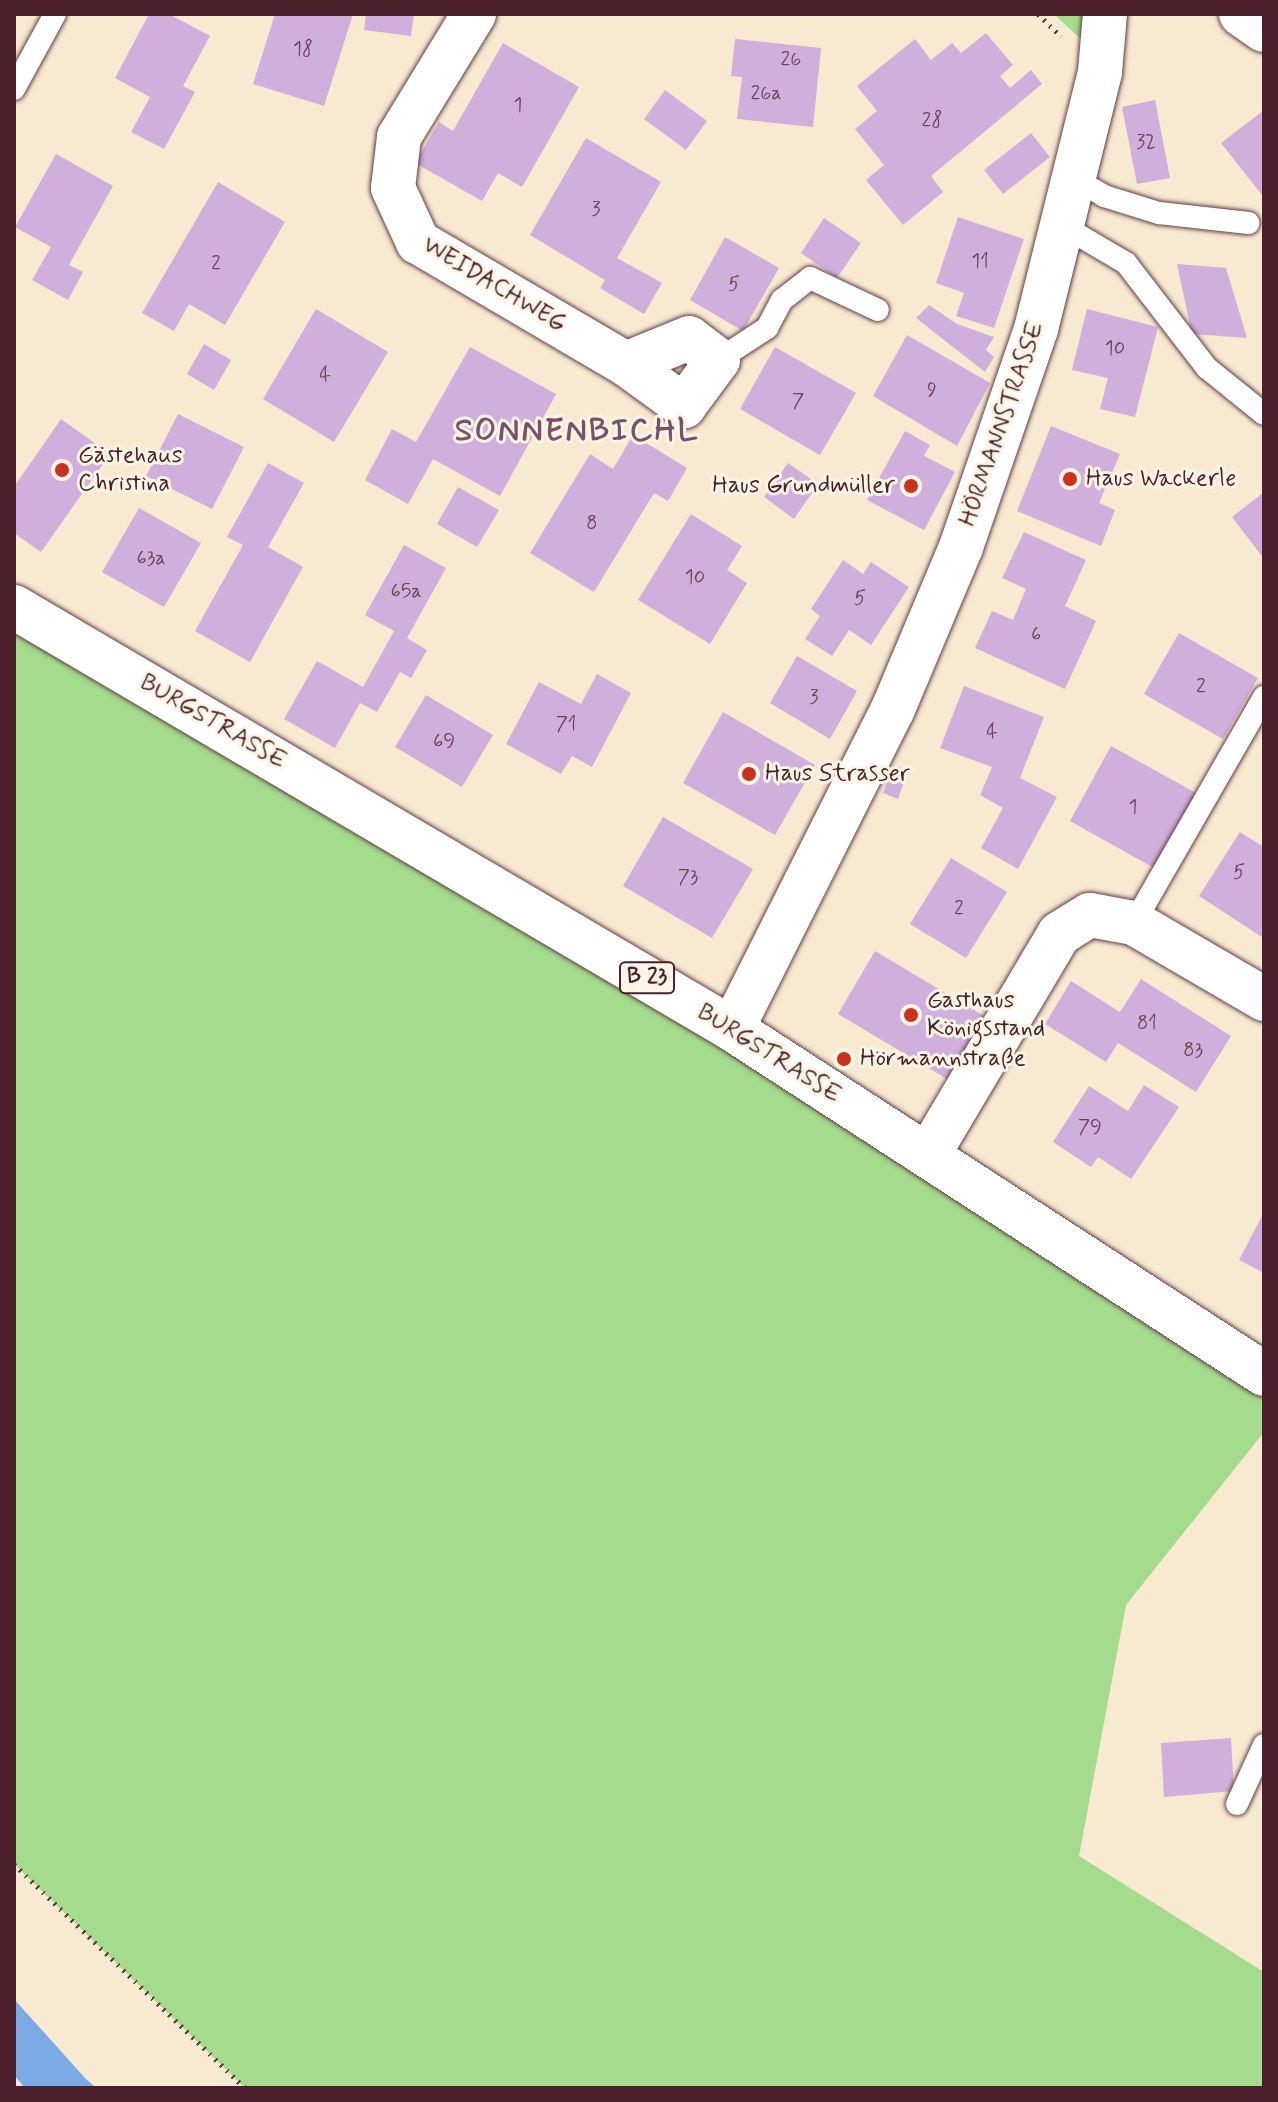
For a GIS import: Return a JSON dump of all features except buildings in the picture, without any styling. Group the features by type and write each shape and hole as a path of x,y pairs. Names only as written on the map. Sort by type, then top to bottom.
{"street":[{"name":"WEIDACHWEG","path":"474,14 399,137 393,188 418,242 626,364 684,406 718,360"},
{"name":"HÖRMANNSTRASSE","path":"732,1029 893,709 961,547 1036,329 1075,179 1108,31 1105,14"},
{"path":"1241,14 1264,30"},
{"path":"626,364 689,338 718,360"},
{"name":"BURGSTRASSE","path":"14,607 732,1029 1264,1374"},
{"path":"928,1155 1059,934 1090,915 1134,923 1261,989"}],"lane":[{"path":"14,89 55,14"},
{"path":"1075,179 1104,196 1159,213 1248,223"},
{"path":"1063,226 1126,263 1207,368 1264,414"},
{"path":"718,360 767,328 782,300 810,278 878,310"},
{"path":"1134,923 1264,697"},
{"path":"1237,1804 1264,1745"}],"path":[{"path":"14,1864 245,2088"}],"green space":[{"path":"1055,14 1092,14 1088,46 1058,18"},
{"path":"14,607 1264,1374 1264,1432 1126,1605 1079,1856 1264,1972 1264,2088 245,2088 14,1864"}],"water":[{"path":"14,1999 96,2088 25,2088 14,2075"}],"place":[{"name":"Gästehaus Christina","path":"62,470"},
{"name":"Haus Wackerle","path":"1070,479"},
{"name":"Haus Grundmüller","path":"911,486"},
{"name":"Haus Strasser","path":"749,774"},
{"name":"Gasthaus Königsstand","path":"911,1015"},
{"name":"Hörmannstraße","path":"844,1059"}],"district":[{"name":"SONNENBICHL","path":"577,431"}]}
